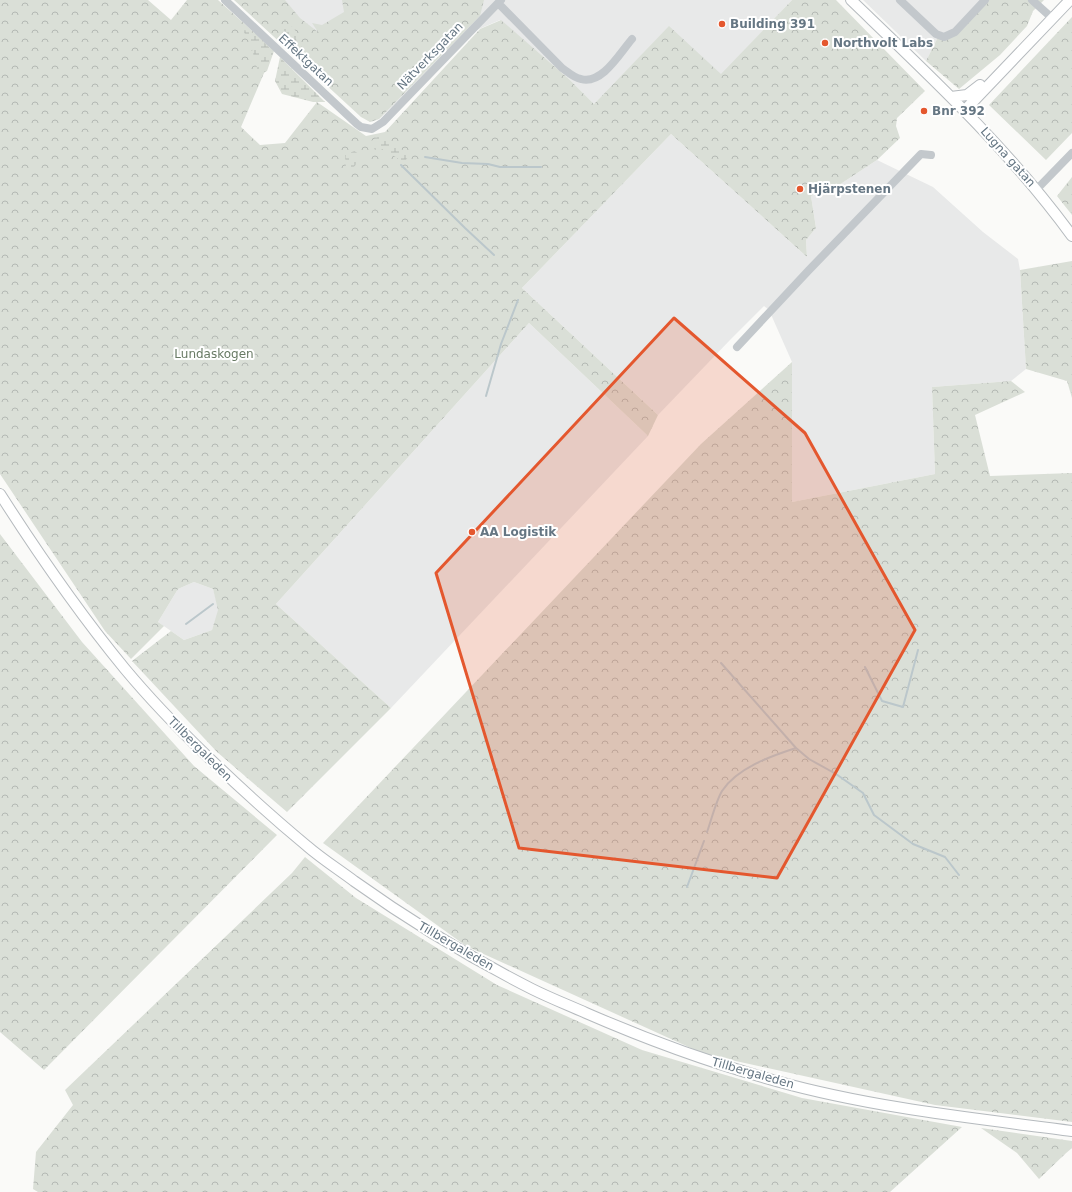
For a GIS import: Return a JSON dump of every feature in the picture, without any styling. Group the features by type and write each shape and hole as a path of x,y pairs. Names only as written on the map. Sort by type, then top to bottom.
{"main road":[{"name":"Lugna gatan","path":"851,0 965,110 1037,189 1072,236"},
{"path":"965,110 1005,66 1070,0"},
{"path":"951,96 970,93 1005,66"},
{"name":"Tillbergaleden","path":"0,494 84,618 126,670 177,727 228,776 308,847 375,896 453,946 533,990 597,1018 651,1040 737,1069 803,1088 878,1103 935,1113 1072,1131"}],"street":[{"name":"Effektgatan","path":"225,0 357,124 369,129 375,128"},
{"path":"900,0 936,34 944,37 955,32 985,0"},
{"path":"1032,0 1052,18"},
{"name":"Nätverksgatan","path":"375,128 383,122 499,2"},
{"path":"499,2 562,68 574,77 581,80 589,80 603,74 632,39"},
{"path":"1037,189 1072,152"},
{"path":"737,346 921,154 930,155"}],"highlighted area":[{"path":"674,318 805,433 915,630 777,878 519,848 436,573"}],"shaded area":[{"path":"237,0 792,0 721,75 669,27 594,104 570,80 500,20 470,33 379,119 370,122"},
{"path":"863,0 987,0 955,34 939,35 926,61"},
{"path":"671,134 807,257 806,240 816,228 811,196 836,187 877,160 933,187 983,232 1018,259 1026,369 1011,381 932,387 935,474 792,502 792,362 769,310 764,306 658,415 522,288"},
{"path":"529,323 648,436 391,708 276,604"},
{"path":"194,582 213,589 219,610 212,630 184,640 158,622 178,589"}],"green space":[{"name":"Lundaskogen","path":"0,0 148,0 171,20 187,0 218,0 268,45 270,59 241,127 260,145 285,143 317,102 366,136 385,132 480,29 501,20 570,80 594,104 669,26 721,74 792,0 836,0 925,91 897,118 896,126 900,138 877,160 836,187 811,196 816,228 806,240 807,257 671,134 522,288 658,415 648,436 529,323 276,604 391,708 287,812 217,752 132,661 171,631 184,640 212,630 218,610 213,589 194,582 178,589 158,622 164,626 131,659 105,631 0,474"},
{"path":"234,0 285,0 300,18 318,32 312,23 322,25 344,12 342,0 484,0 480,16 379,119 370,122 361,117"},
{"path":"987,0 1044,0 1033,11 1027,26 1000,55 959,89 926,61 939,35 946,36"},
{"path":"1072,17 1072,133 1046,160 989,105"},
{"path":"285,26 293,27 298,35 296,40 306,52 307,57 312,60 320,60 321,63 317,68 313,68 286,40 282,32"},
{"path":"243,30 250,31 274,51 267,71 259,75 251,46"},
{"path":"280,57 325,102 313,102 282,94 275,81"},
{"path":"380,135 393,142 409,156 405,161 400,160 384,149 375,150 370,142"},
{"path":"354,151 361,155 359,161 352,169 346,168 345,155"},
{"path":"1072,177 1072,215 1057,196"},
{"path":"1072,261 1072,398 1067,381 1026,369 1020,270"},
{"path":"792,362 792,502 935,474 932,387 1011,381 1025,392 975,415 990,476 1072,473 1072,1122 935,1105 704,1054 466,946 323,843 701,444"},
{"path":"0,534 82,642 194,766 277,835 44,1070 0,1032"},
{"path":"305,857 356,898 497,985 642,1050 802,1098 962,1127 890,1192 38,1192 33,1189 36,1152 73,1105 65,1090 292,873"},
{"path":"981,1128 1072,1141 1072,1148 1039,1179 1017,1153"}],"waterway":[{"path":"425,157 462,163 488,164 500,167 541,167"},
{"path":"401,165 494,255"},
{"path":"486,396 501,344 518,300"},
{"path":"186,624 213,604"},
{"path":"865,667 882,701 903,707 918,650"},
{"path":"707,832 720,795 728,783 745,769 766,759 796,748 721,663"},
{"path":"796,748 809,759 836,774 863,793 874,815 913,844 945,857 959,875"},
{"path":"687,887 704,841"}],"place":[{"name":"Building 391","path":"722,24"},
{"name":"Northvolt Labs","path":"825,43"},
{"name":"Bnr 392","path":"924,111"},
{"name":"Hjärpstenen","path":"800,189"},
{"name":"AA Logistik","path":"472,532"}]}
